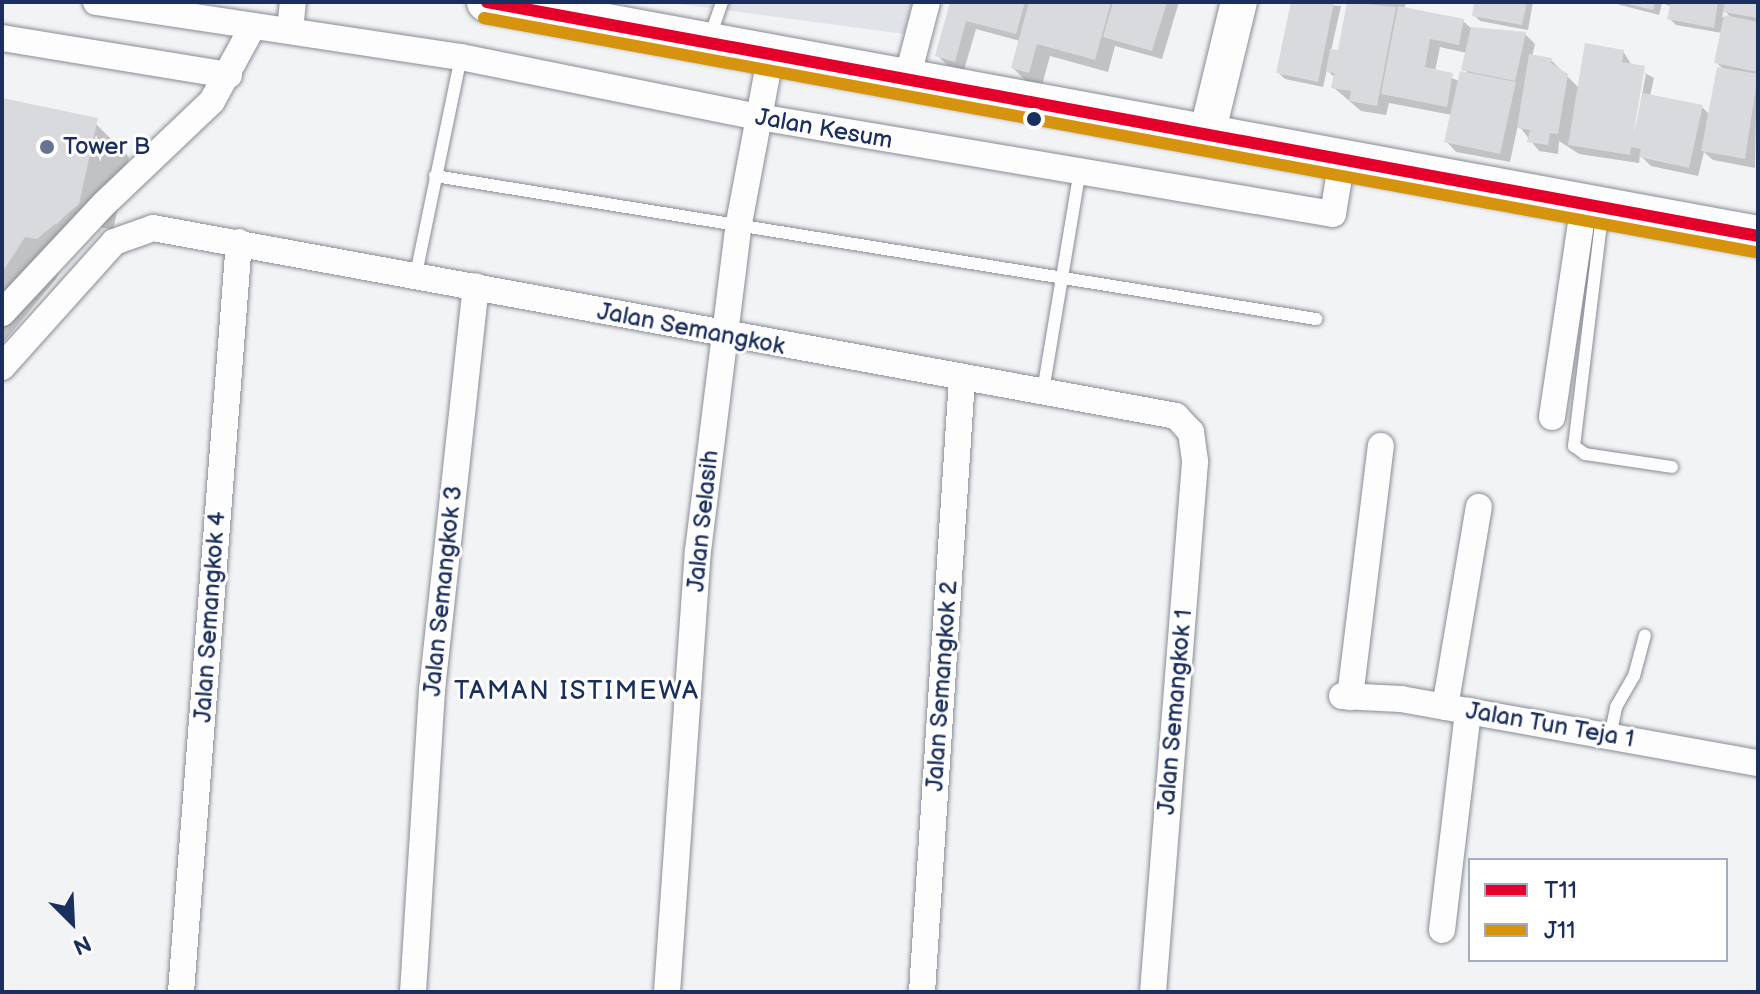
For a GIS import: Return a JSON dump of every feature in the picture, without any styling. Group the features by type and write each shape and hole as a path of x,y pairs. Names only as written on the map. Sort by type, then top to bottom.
{"main road":[{"path":"487,2 548,8 708,43 1758,236"}],"street":[{"name":"Jalan Kesum","path":"96,2 461,57 759,117 1079,175 1333,214 1342,159"},
{"path":"290,30 293,2"},
{"path":"907,79 927,2"},
{"path":"1207,134 1239,2"},
{"path":"2,313 104,204 212,101 229,75 253,26"},
{"path":"2,38 229,75"},
{"name":"Jalan Selasih","path":"667,992 698,551 739,223 771,54"},
{"path":"1552,417 1594,206"},
{"name":"Jalan Semangkok","path":"2,367 114,242 153,228 416,274 726,336 1176,416 1191,432"},
{"name":"Jalan Semangkok 4","path":"181,992 239,242"},
{"name":"Jalan Semangkok 3","path":"413,992 432,690 476,286"},
{"name":"Jalan Semangkok 2","path":"922,992 962,379"},
{"name":"Jalan Semangkok 1","path":"1153,992 1195,462 1191,432"},
{"name":"Jalan Tun Teja 1","path":"1381,446 1346,696 1457,709 1758,763"},
{"path":"1442,930 1457,709 1479,507"}],"lane":[{"path":"708,43 722,2"},
{"path":"416,274 461,57"},
{"path":"1043,391 1079,175"},
{"path":"435,176 1316,319"},
{"path":"1594,206 1574,446 1585,454 1672,467"},
{"path":"1610,736 1616,707 1634,676 1645,635"}],"shaded area":[{"path":"665,2 912,2 904,34"}],"building":[{"path":"950,2 1025,2 1016,34 966,21 955,62 935,56"},
{"path":"1029,2 1111,2 1095,60 1037,44 1029,73 1011,68"},
{"path":"1113,2 1167,2 1152,51 1103,37"},
{"path":"1291,2 1334,2 1318,82 1276,73"},
{"path":"1347,2 1396,7 1377,106 1349,101 1351,91 1331,88 1334,73 1326,71 1330,49 1338,50"},
{"path":"1474,2 1527,2 1522,25 1472,16"},
{"path":"1619,2 1655,2 1653,10"},
{"path":"1671,2 1718,2 1714,28 1667,19"},
{"path":"1725,2 1758,2 1758,18 1723,12"},
{"path":"1398,6 1464,19 1459,45 1430,39 1425,67 1453,73 1447,107 1381,94"},
{"path":"1724,15 1758,22 1758,72 1714,63"},
{"path":"1471,27 1526,32 1515,81 1461,70"},
{"path":"1585,43 1624,50 1622,62 1645,66 1633,136 1643,93 1703,105 1689,168 1639,157 1641,149 1631,147 1630,155 1568,145"},
{"path":"1529,54 1552,58 1551,63 1568,74 1558,134 1550,133 1548,145 1527,142 1530,130 1517,128"},
{"path":"1717,67 1758,74 1745,159 1701,151"},
{"path":"1460,71 1516,82 1500,154 1444,142"},
{"name":"Tower B","path":"2,98 98,118 79,204 37,239 25,237 2,273"}],"transit line":[{"name":"T11","path":"487,2 1758,236"},
{"name":"J11","path":"484,18 1755,252"}],"place":[{"name":"Tower B","path":"47,147"}],"district":[{"name":"TAMAN ISTIMEWA","path":"577,692"}]}
